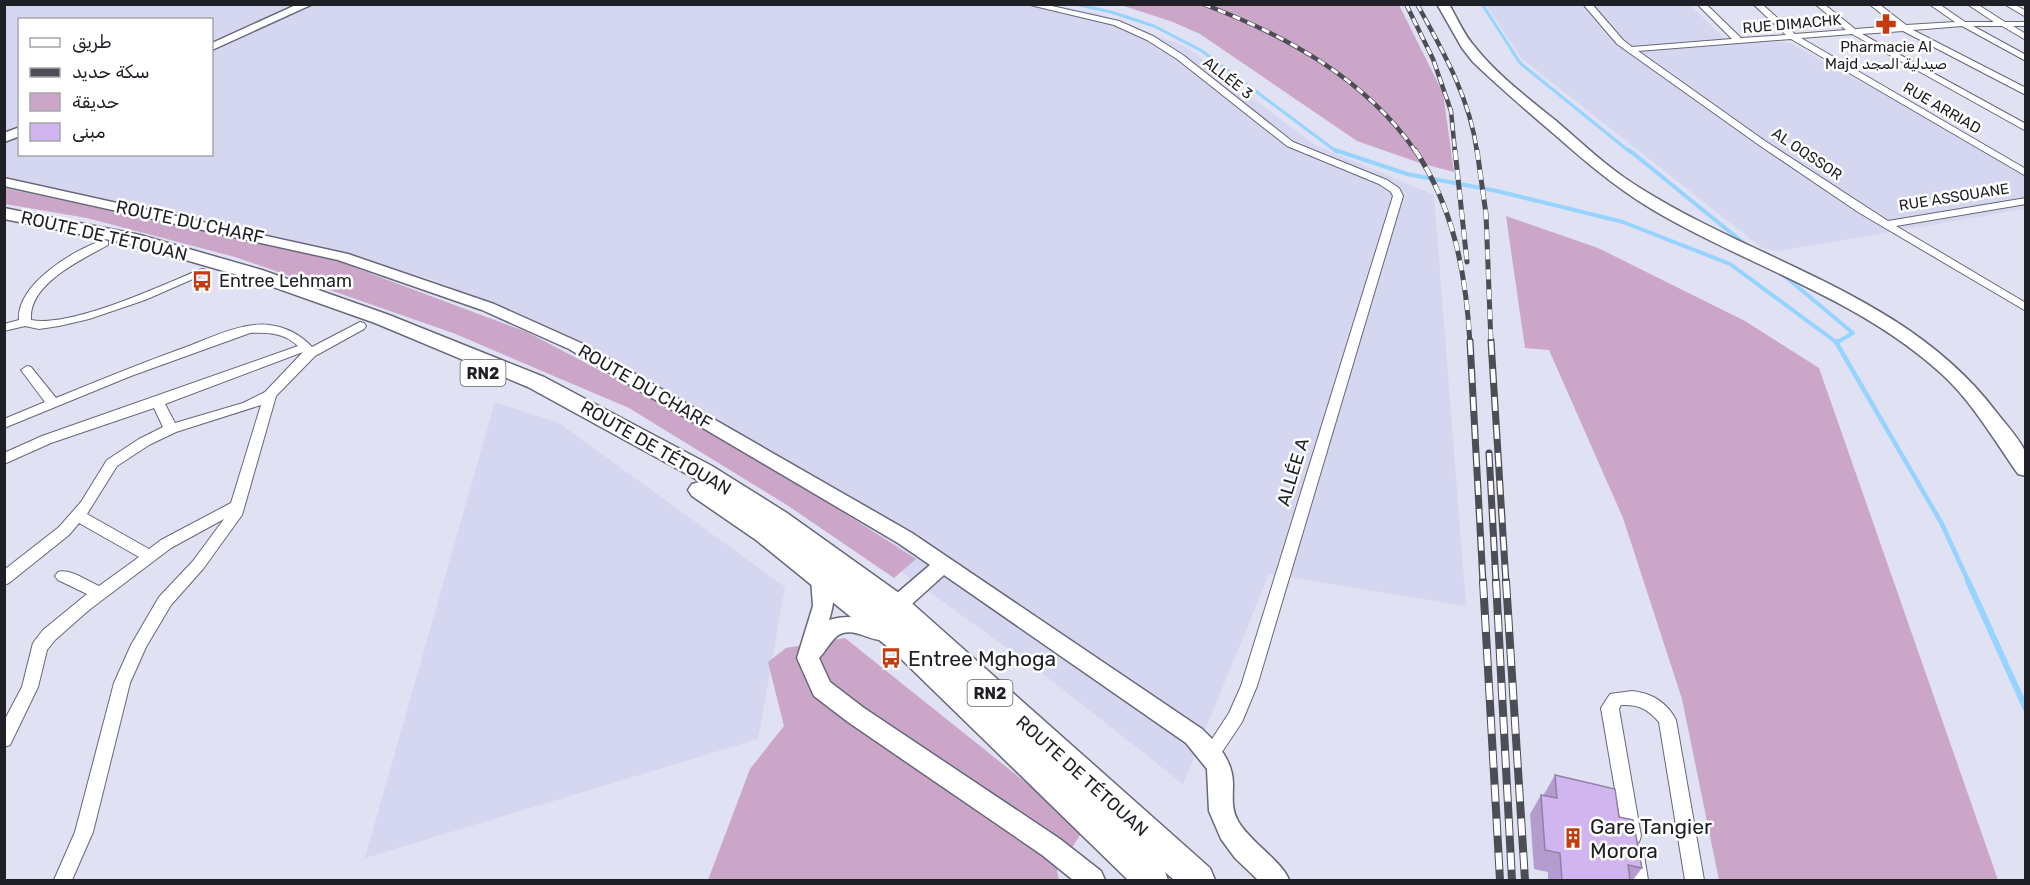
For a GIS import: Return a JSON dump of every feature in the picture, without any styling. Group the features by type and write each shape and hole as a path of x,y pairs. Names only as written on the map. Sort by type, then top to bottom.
{"highway":[{"name":"ROUTE DE TÉTOUAN","path":"4,213 133,239 255,274 382,319 527,377 703,471 778,520 896,606 1074,788 1151,880"},
{"name":"ROUTE DE TÉTOUAN","path":"4,222 104,243 203,272 360,326 524,391 610,435 668,468 765,533 904,644 1074,788 1197,880"}],"main road":[{"path":"1443,4 1468,48 1505,85 1611,174 1675,215 1809,280 1899,330 1951,372 1978,401 2025,469"}],"street":[{"path":"213,47 308,4"},
{"name":"ALLÉE 3","path":"1030,4 1116,23 1150,38 1180,57 1290,144 1383,182 1395,190 1398,196"},
{"name":"AL OQSSOR","path":"1587,4 1620,42 1762,143 1853,204 2025,308"},
{"path":"1701,4 1740,42"},
{"name":"RUE ARRIAD","path":"1757,4 1795,38 2025,173"},
{"path":"1819,4 1853,32 2025,128"},
{"path":"1873,4 1904,28 2025,92"},
{"path":"1933,4 2025,59"},
{"path":"1971,4 2025,38"},
{"path":"2008,4 2025,15"},
{"name":"RUE DIMACHK","path":"1632,49 1963,24 2025,24"},
{"path":"4,138 18,132"},
{"name":"ROUTE DU CHARF","path":"4,182 320,252 488,307 575,346 838,498 944,564 1194,736 1212,753"},
{"name":"ALLÉE A","path":"1212,753 1236,717 1249,686 1398,196"},
{"name":"RUE ASSOUANE","path":"1888,224 2025,201"},
{"path":"25,322 23,316 28,300 46,277 104,243"},
{"path":"4,328 25,322 32,325 47,325 113,307 203,272"},
{"path":"4,459 26,446 60,433 309,350 360,326"},
{"path":"4,424 138,369 249,330 268,328 296,337 309,350"},
{"path":"63,880 84,832 114,709 139,645 165,601 215,543 234,515 270,395 309,350"},
{"path":"27,370 54,404"},
{"path":"4,579 55,540 78,516 112,463 144,442 171,429 241,408 270,395"},
{"path":"157,401 171,429"},
{"path":"4,740 30,687 39,648 62,624 166,544 237,506"},
{"path":"78,516 150,556"},
{"path":"896,606 944,564"},
{"path":"63,576 101,594"},
{"path":"821,578 824,606 811,642 808,658 822,689 835,701 1051,847 1092,880"},
{"path":"808,658 823,634 835,626 845,624 860,624 904,644"},
{"path":"1640,880 1610,708 1616,699 1623,697 1636,697 1649,702 1660,710 1667,720 1695,880"},
{"path":"1212,753 1220,771 1220,798 1224,819 1233,836 1252,860 1276,880"}],"shaded area":[{"path":"1039,4 1097,13 1186,47 1313,144 1434,195 1466,606 1269,574 1183,784 1047,677 591,347 431,279 5,176 5,5"},
{"path":"1486,5 1690,5 1724,38 1790,43 2025,172 2025,209 1779,251 1762,248 1521,58"},
{"path":"495,402 559,423 785,587 758,739 365,858"}],"green space":[{"path":"1121,5 1399,5 1443,93 1454,172 1357,141 1200,34 1173,22"},
{"path":"4,188 329,258 527,332 639,391 802,486 916,559 894,578 787,505 629,408 453,333 235,257 87,218 5,204"},
{"path":"1506,216 1598,248 1745,321 1819,368 1998,880 1719,880 1682,699 1623,518 1549,350 1525,348"},
{"path":"845,638 1084,829 1057,871 1059,880 708,880 750,769 784,726 768,662 786,648"}],"building":[{"name":"Gare Tangier Morora","path":"1555,775 1615,789 1619,817 1633,820 1642,868 1628,865 1630,880 1562,880 1560,853 1545,850 1541,795 1557,798"}],"waterway":[{"path":"1075,4 1111,12 1154,26 1202,51 1337,152"},
{"path":"1482,4 1520,63 1630,152"},
{"path":"1335,150 1407,174 1497,191 1623,222 1730,264 1836,342"},
{"path":"1629,150 1746,245"},
{"path":"1781,273 1853,333 1836,343"},
{"path":"1836,343 1942,524 1969,583"},
{"path":"1968,581 2026,709"}],"railway":[{"path":"1203,4 1264,30 1321,62 1373,102 1416,152"},
{"path":"1406,4 1433,59 1451,111 1455,152"},
{"path":"1417,4 1446,57 1462,94 1477,152"},
{"path":"1415,150 1439,195 1456,242 1465,292 1470,343"},
{"path":"1455,150 1467,262"},
{"path":"1477,150 1486,214 1491,343"},
{"path":"1470,341 1483,583"},
{"path":"1491,341 1506,583"},
{"path":"1489,453 1496,583"},
{"path":"1483,581 1500,880"},
{"path":"1496,581 1512,880"},
{"path":"1506,581 1525,880"}],"place":[{"name":"Pharmacie Al Majd صيدلية المجد","path":"1886,24"},
{"name":"Entree Lehmam","path":"202,281"},
{"name":"Entree Mghoga","path":"891,658"},
{"name":"Gare Tangier Morora","path":"1573,838"}]}
